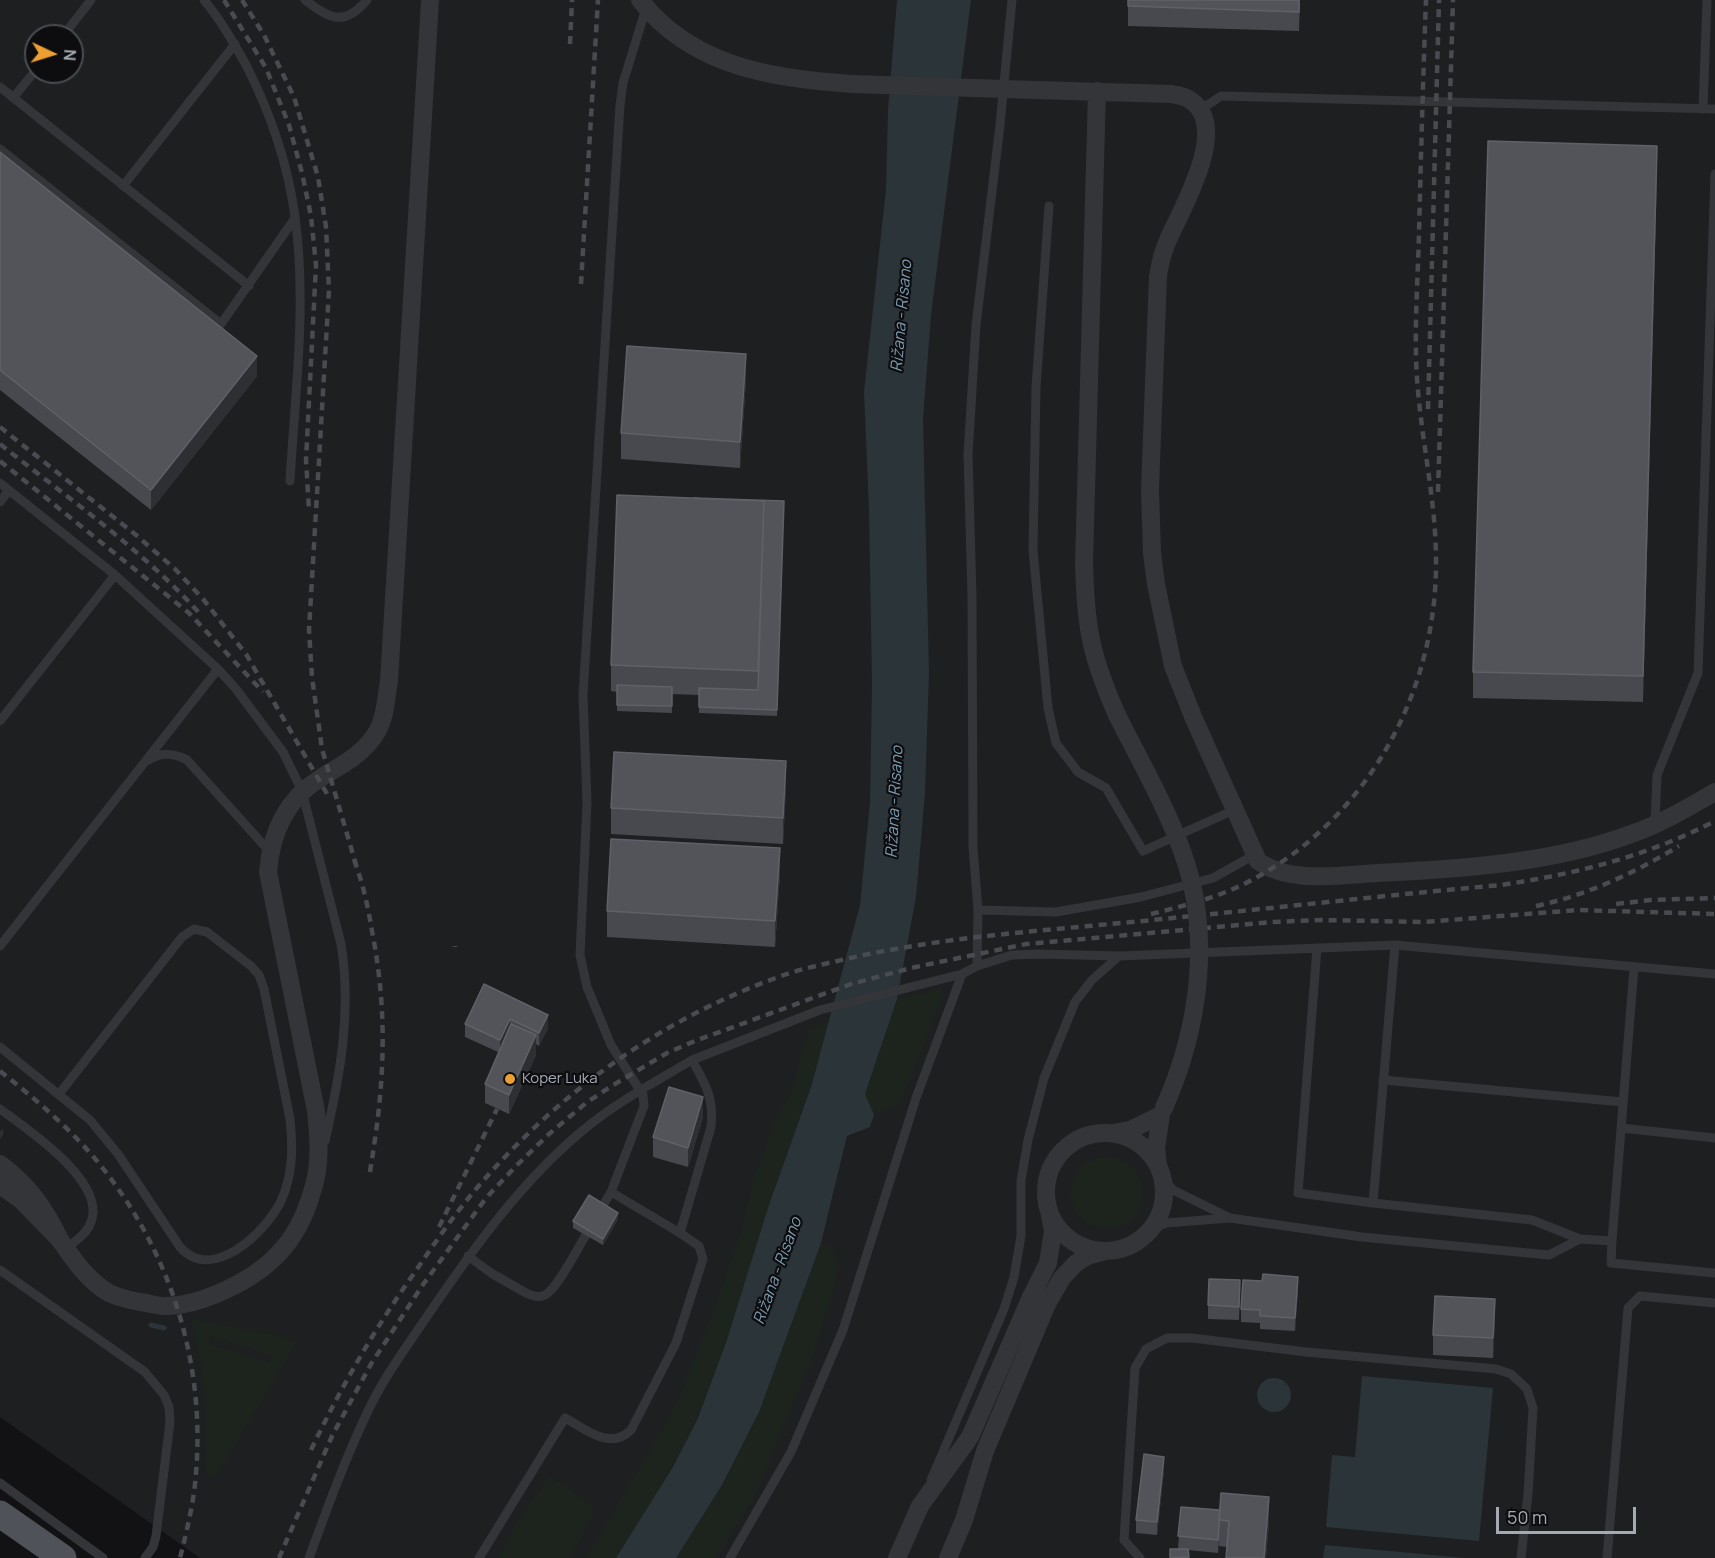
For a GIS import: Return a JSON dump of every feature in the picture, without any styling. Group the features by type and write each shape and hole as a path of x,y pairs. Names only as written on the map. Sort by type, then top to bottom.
{"main road":[{"path":"0,1514 63,1558"}],"street":[{"path":"0,1185 38,1216 90,1279 111,1294 124,1299 162,1306 176,1305 222,1292 244,1281 264,1267 294,1234 313,1192 319,1164 316,1111 268,872 274,834 282,818 302,791 348,762 368,745 378,730 384,712 389,681 430,0"},
{"path":"645,2 667,27 690,45 739,66 787,78 853,84 1171,94 1194,102 1200,110 1205,130 1199,174 1167,241 1158,276 1151,521 1156,584 1173,666 1194,719 1258,861 1270,868 1325,876 1455,869 1542,857 1634,833 1715,792"},
{"path":"948,1558 964,1520 985,1451 1047,1304 1062,1278 1075,1264 1087,1256 1130,1246 1142,1239 1158,1218 1163,1205 1156,1148 1163,1112 1182,1064 1196,1005 1198,972 1196,909 1183,852 1103,681 1092,644 1086,602 1084,564 1097,91"},
{"path":"897,1558 920,1506 970,1437 1048,1263 1053,1232 1046,1194 1048,1177 1054,1162 1078,1139 1094,1134 1130,1130 1163,1112"},
{"path":"1111,1133 1127,1137 1141,1145 1151,1154 1160,1172"},
{"path":"0,1164 15,1175 46,1210 63,1244"},
{"path":"1049,1210 1056,1226 1066,1236 1083,1247 1104,1251"}],"lane":[{"path":"72,24 91,0"},
{"path":"204,0 234,44 255,83 276,135 296,218 300,319 290,482"},
{"path":"305,0 329,16 340,18 352,15 367,0"},
{"path":"976,966 978,910 973,847 972,596 968,455 976,325 1000,125 1012,0"},
{"path":"1703,109 1707,0"},
{"path":"468,1256 491,1273 533,1296 545,1295 555,1287 611,1192 643,1112 645,1101 641,1090 611,1045 587,987 582,970 579,936 587,803 583,695 619,116 623,83 645,2"},
{"path":"123,186 234,44"},
{"path":"13,98 24,84"},
{"path":"0,87 249,285"},
{"path":"1200,110 1221,96 1715,109"},
{"path":"0,149 221,324 296,218"},
{"path":"1655,823 1657,776 1698,673 1715,174"},
{"path":"1049,206 1036,387 1034,550 1048,708 1056,743 1078,771 1106,788 1143,851 1234,810"},
{"path":"0,483 115,575 218,669 236,689 283,752 302,791 341,944 345,985 341,1064 319,1164"},
{"path":"0,502 9,490"},
{"path":"0,721 115,575"},
{"path":"0,946 218,669"},
{"path":"144,763 153,757 170,754 179,755 187,760 270,852"},
{"path":"978,910 1056,912 1141,897 1213,878 1254,855"},
{"path":"0,1047 90,1120 118,1154 180,1247 193,1258 212,1259 236,1250 249,1242 261,1231 282,1200 292,1162 292,1141 290,1119 264,989 259,975 207,932 194,929 182,937 59,1094"},
{"path":"1373,1203 1395,945"},
{"path":"309,1558 349,1453 369,1408 397,1360 468,1256 547,1162 584,1130 641,1090 692,1060 820,1010 962,974 976,966 1012,955 1119,956 1395,945 1715,974"},
{"path":"1317,948 1298,1192 1373,1203 1532,1220 1580,1239 1612,1241"},
{"path":"920,1506 1004,1309 1014,1277 1021,1236 1021,1181 1028,1140 1044,1078 1075,1002 1092,980 1119,956"},
{"path":"1634,968 1611,1263 1715,1273"},
{"path":"730,1558 790,1452 843,1330 916,1098 962,974"},
{"path":"680,1233 713,1113 709,1091 692,1060"},
{"path":"1383,1080 1623,1102"},
{"path":"0,1109 47,1143 69,1165 84,1185 92,1201 94,1213 86,1232 63,1244"},
{"path":"1621,1128 1715,1138"},
{"path":"1160,1172 1173,1190 1230,1218"},
{"path":"479,1558 565,1418 601,1438 610,1440 625,1436 631,1430 676,1342 702,1266 703,1252 699,1246 680,1233 611,1192"},
{"path":"1151,1229 1166,1223 1230,1218 1362,1236 1549,1255 1580,1239"},
{"path":"0,1270 145,1372 164,1395 169,1407 170,1422 156,1536 153,1547 145,1558"},
{"path":"1607,1558 1628,1308 1640,1296 1715,1303"},
{"path":"1140,1558 1124,1540 1135,1368 1146,1349 1167,1338 1192,1338 1306,1352 1496,1369 1511,1374 1527,1389 1533,1407 1528,1494 1521,1558"},
{"path":"0,1483 103,1558"}],"shaded area":[{"path":"0,0 1715,0 1715,1558 200,1558 0,1417"},
{"path":"943,990 942,995 901,1103 874,1115 865,1095 897,999"},
{"path":"833,1019 768,1209 727,1343 696,1420 658,1490 616,1558 587,1558 677,1404 717,1302 742,1229 754,1180 775,1122 790,1095 809,1031"},
{"path":"1107,1157 1127,1163 1137,1173 1143,1193 1137,1213 1127,1223 1107,1229 1087,1223 1077,1213 1071,1193 1077,1173 1087,1163"},
{"path":"821,1243 833,1249 838,1271 813,1356 756,1492 717,1558 676,1558 724,1483 759,1412"},
{"path":"191,1318 279,1336 296,1343 216,1476 206,1473 204,1395","holes":["209,1335 272,1356 269,1363 210,1344"]},
{"path":"550,1476 579,1495 595,1511 569,1558 498,1558 522,1515"}],"water":[{"name":"Rižana - Risano","path":"897,0 971,0 931,315 923,419 929,672 925,793 916,897 897,999 865,1094 874,1115 870,1127 847,1136 821,1243 759,1412 722,1485 676,1558 616,1558 673,1467 698,1418 726,1343 768,1208 812,1084 860,905 870,802 872,684 864,392 886,189 888,110"},
{"path":"1362,1376 1493,1388 1479,1541 1326,1527 1332,1455 1355,1457"},
{"path":"1274,1378 1286,1383 1291,1395 1286,1407 1274,1412 1262,1407 1257,1395 1262,1383"},
{"path":"1325,1545 1465,1558 1323,1558"}],"building":[{"path":"1128,0 1299,0 1299,12 1128,6"},
{"path":"1488,141 1657,146 1643,676 1473,672"},
{"path":"0,152 257,356 151,490 0,370"},
{"path":"627,346 746,354 740,442 621,433"},
{"path":"617,495 764,501 758,671 611,665"},
{"path":"694,498 784,501 777,710 699,707 699,688 758,690 764,501"},
{"path":"617,685 672,687 672,706 617,705"},
{"path":"614,752 786,761 783,818 611,808"},
{"path":"611,839 780,848 775,921 607,911"},
{"path":"484,984 548,1015 539,1033 510,1019 500,1040 465,1024"},
{"path":"511,1024 536,1035 509,1095 485,1084"},
{"path":"669,1087 703,1097 688,1148 653,1137"},
{"path":"589,1195 618,1213 603,1239 573,1221"},
{"path":"1263,1274 1298,1277 1295,1318 1260,1316 1260,1310 1241,1309 1243,1280 1262,1281"},
{"path":"1209,1279 1240,1280 1239,1307 1208,1305"},
{"path":"1435,1296 1495,1299 1493,1338 1433,1335"},
{"path":"1144,1454 1164,1457 1157,1522 1136,1520"},
{"path":"1221,1493 1269,1497 1264,1558 1226,1558 1229,1521 1219,1520"},
{"path":"1181,1507 1220,1510 1218,1540 1178,1536"},
{"path":"1170,1549 1188,1549 1189,1557 1170,1558"}],"waterway":[{"path":"151,1325 164,1328"}],"railway":[{"path":"224,0 266,68 289,125 311,216 316,265 306,460 309,510"},
{"path":"242,0 264,35 294,97 318,177 326,227 329,290 309,630 312,677 322,749 357,868"},
{"path":"570,44 572,0"},
{"path":"581,284 598,0"},
{"path":"1151,914 1187,905 1246,883 1289,857 1326,826 1359,789 1386,749 1408,705 1424,658 1433,610 1436,561 1433,509 1417,381 1416,355 1426,0"},
{"path":"1428,409 1439,0"},
{"path":"1438,492 1453,0"},
{"path":"0,427 136,535 175,569 203,599 246,654 330,799"},
{"path":"0,444 130,547 202,616"},
{"path":"0,461 189,613 263,692"},
{"path":"311,1450 359,1358 400,1293 465,1203 514,1147 548,1115 620,1058 699,1011 741,992 807,968 924,944 1529,881 1638,854 1715,821"},
{"path":"1536,906 1574,896 1610,882 1679,846"},
{"path":"354,860 363,886 381,994 381,1084 369,1177"},
{"path":"1616,904 1651,900 1715,898"},
{"path":"279,1558 332,1436 371,1364 422,1286 486,1198 549,1134 586,1103 667,1053 851,984 911,968 1026,944 1273,922 1322,920 1424,922 1578,910 1715,914"},
{"path":"0,1071 57,1120 96,1160 131,1208 167,1279 180,1316 189,1355 195,1394 197,1433 194,1495 180,1558"},
{"path":"439,1227 497,1109"}],"place":[{"name":"Koper Luka","path":"510,1079"}]}
